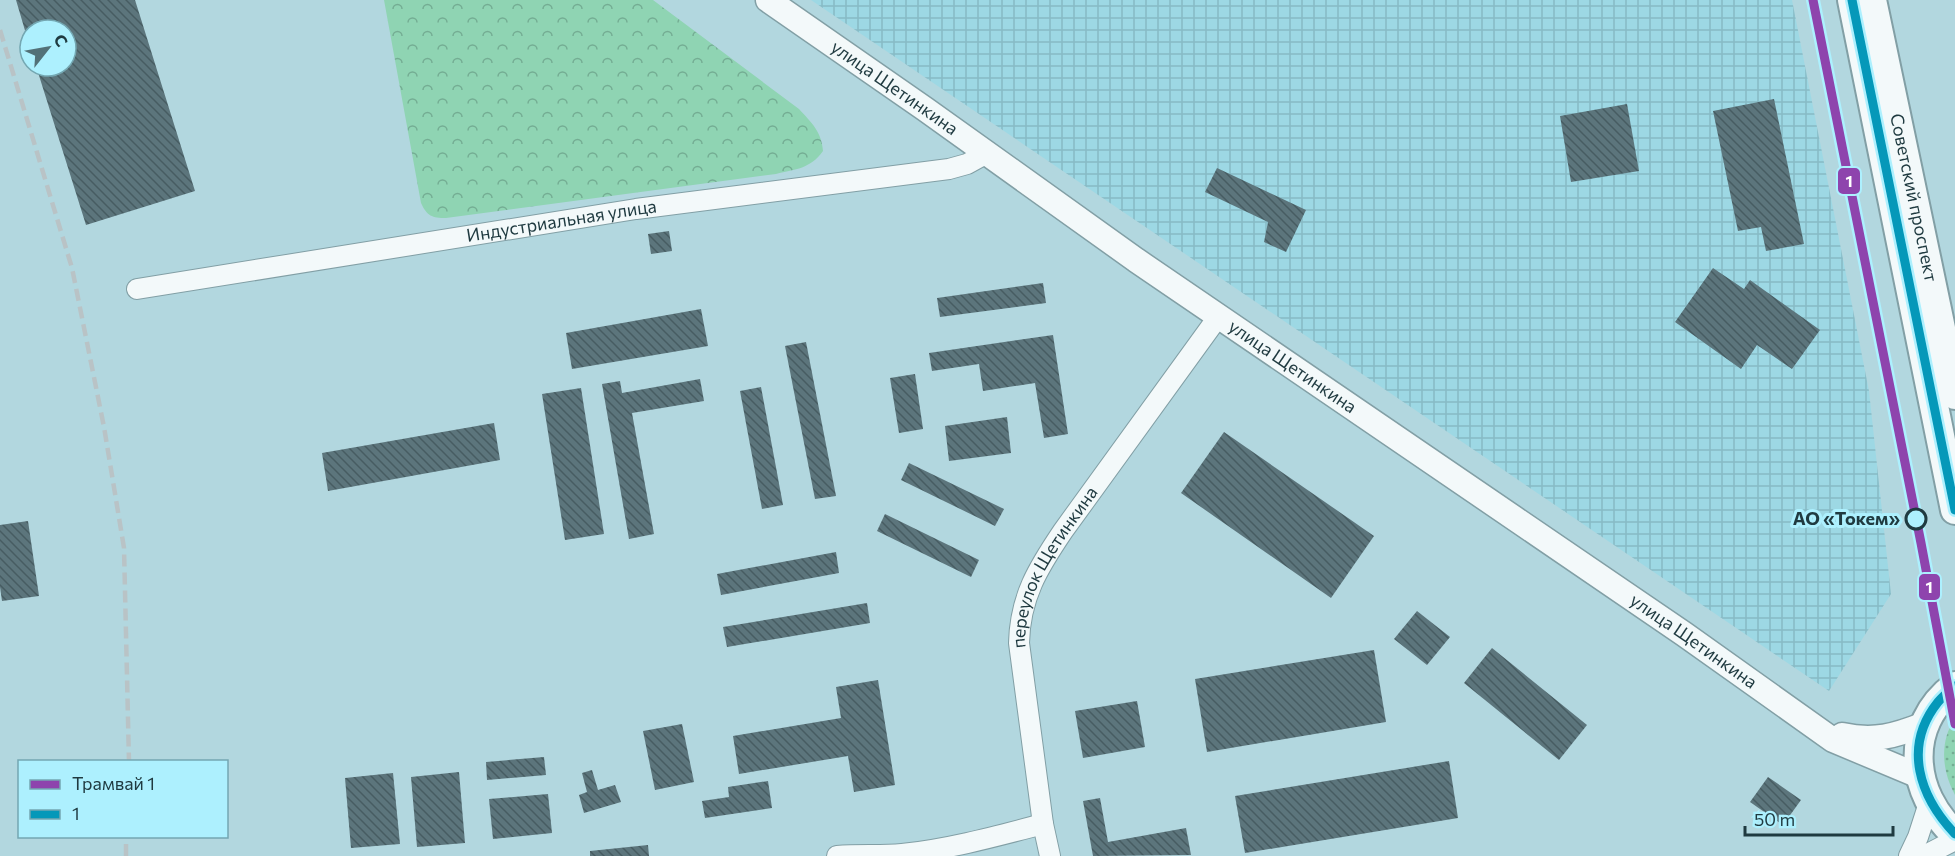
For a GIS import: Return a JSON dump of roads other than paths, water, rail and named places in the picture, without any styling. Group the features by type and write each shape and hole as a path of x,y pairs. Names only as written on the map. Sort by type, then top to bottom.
{"main road":[{"name":"Советский проспект","path":"1851,0 1955,510"},
{"name":"Советский проспект","path":"1872,0 1955,395"},
{"path":"1955,686 1931,712 1920,739 1918,757 1919,776 1929,803 1943,824 1955,834"}],"street":[{"name":"улица Щетинкина","path":"768,0 1218,317 1588,569 1819,730 1844,746 1919,776"},
{"name":"Индустриальная улица","path":"137,289 636,209 949,169 967,164 987,153"},
{"name":"переулок Щетинкина","path":"1050,856 1043,824 1019,643 1019,621 1024,603 1040,565 1063,531 1218,317"},
{"path":"1819,730 1871,739 1904,733 1925,724"},
{"path":"1909,856 1929,803"},
{"path":"837,856 921,851 993,837 1043,824"},
{"path":"1924,856 1955,840"}],"railway":[{"path":"0,30 72,268 104,427 124,548 129,760"},
{"path":"126,838 126,856"}],"tram line":[{"name":"1","path":"1813,0 1955,724"}],"place":[{"name":"АО «Токем»","path":"1916,519"}]}
